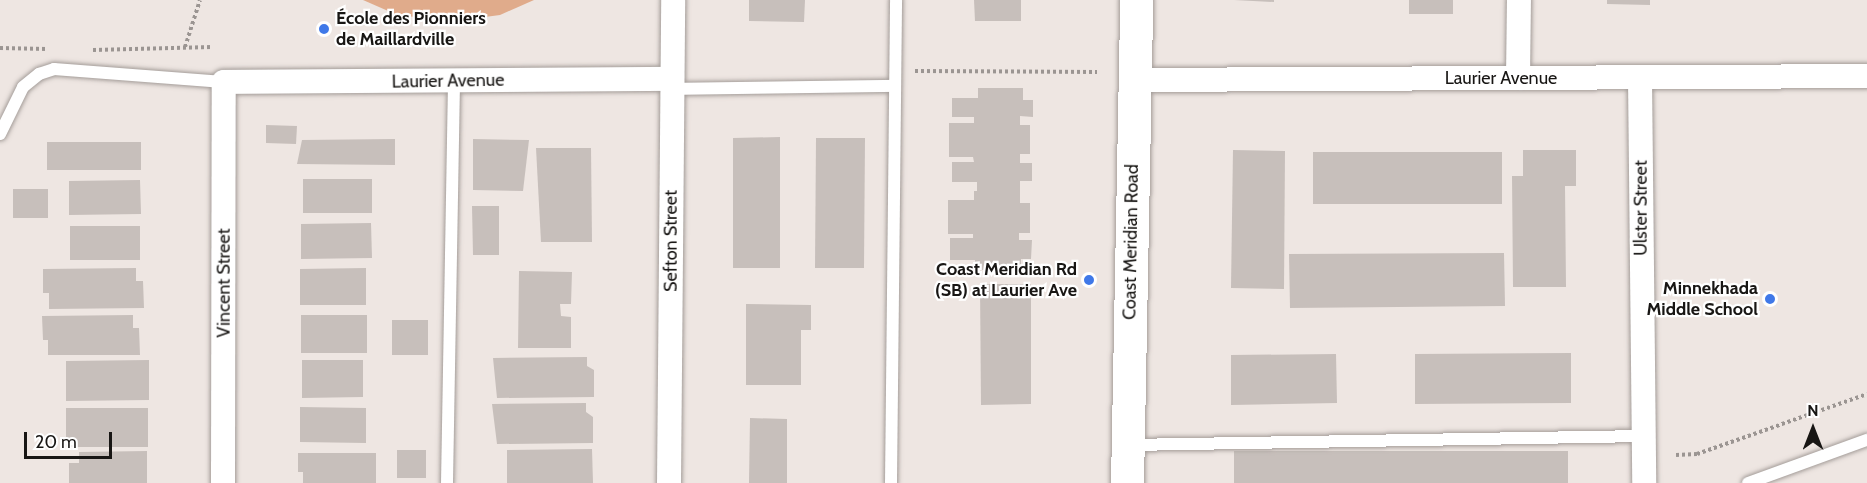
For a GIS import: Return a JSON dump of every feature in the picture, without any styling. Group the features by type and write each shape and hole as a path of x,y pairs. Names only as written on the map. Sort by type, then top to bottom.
{"main road":[{"name":"Coast Meridian Road","path":"1127,483 1136,0"}],"street":[{"name":"Sefton Street","path":"669,483 673,0"},
{"path":"1518,78 1519,0"},
{"name":"Laurier Avenue","path":"1135,80 1867,76"},
{"name":"Ulster Street","path":"1640,77 1644,483"},
{"name":"Laurier Avenue","path":"224,82 454,81 671,84"},
{"name":"Vincent Street","path":"223,483 224,82"}],"lane":[{"path":"891,483 896,0"},
{"path":"0,134 23,87 39,74 54,69 224,82"},
{"path":"447,483 454,81"},
{"path":"671,84 895,86"},
{"path":"1127,445 1644,436"},
{"path":"1748,483 1867,440"}],"path":[{"path":"185,47 200,0"},
{"path":"86,51 102,47 212,47"},
{"path":"0,48 51,50"},
{"path":"896,72 1097,72"},
{"path":"1676,455 1697,454 1867,393"}],"shaded area":[{"path":"363,0 534,0 500,15 447,22 395,14"}],"building":[{"path":"749,0 805,0 804,22 749,21"},
{"path":"974,0 1021,0 1021,21 975,21"},
{"path":"1234,0 1274,0 1274,2"},
{"path":"1409,0 1453,0 1453,14 1409,14"},
{"path":"1607,0 1650,0 1650,5 1607,4"},
{"path":"978,88 1023,88 1023,100 1033,100 1033,117 1020,116 1020,125 1030,125 1030,154 1020,154 1020,163 1032,163 1032,181 1020,181 1020,203 1030,203 1030,233 1019,233 1019,240 1032,240 1031,259 1021,259 1021,270 975,270 975,260 950,260 950,238 973,238 973,234 948,234 948,200 974,200 974,191 977,191 977,182 952,182 952,162 974,162 973,157 949,157 949,123 974,123 974,117 952,117 952,98 978,98"},
{"path":"266,125 297,126 296,144 266,143"},
{"path":"780,137 780,268 733,268 733,138"},
{"path":"816,138 865,138 864,268 815,268"},
{"path":"395,139 395,165 297,164 302,140"},
{"path":"473,139 529,140 523,191 473,190"},
{"path":"47,142 141,142 141,170 47,170"},
{"path":"536,148 591,148 592,242 541,242"},
{"path":"1233,150 1285,151 1284,289 1231,288"},
{"path":"1523,150 1576,150 1576,186 1565,186 1566,287 1513,287 1512,176 1523,176"},
{"path":"1313,152 1502,152 1502,204 1313,204"},
{"path":"303,179 372,179 372,213 303,213"},
{"path":"140,180 141,214 69,215 69,181"},
{"path":"13,189 48,189 48,218 13,218"},
{"path":"472,206 499,206 499,255 473,255"},
{"path":"371,223 372,258 301,259 301,224"},
{"path":"70,226 140,226 140,260 70,260"},
{"path":"1504,253 1505,306 1290,308 1289,254"},
{"path":"136,268 136,281 143,281 144,308 49,309 49,293 43,293 43,269"},
{"path":"366,268 366,305 300,305 300,269"},
{"path":"519,271 572,272 571,304 560,304 561,316 571,317 571,348 518,348"},
{"path":"980,284 1031,284 1031,404 981,405"},
{"path":"746,304 811,305 811,330 801,330 801,385 746,385"},
{"path":"133,315 133,328 139,328 140,355 48,355 48,340 43,340 42,316"},
{"path":"301,315 367,315 367,353 301,353"},
{"path":"392,320 428,320 428,355 392,355"},
{"path":"1571,353 1571,403 1415,404 1415,354"},
{"path":"1336,354 1337,403 1231,405 1231,355"},
{"path":"587,357 587,366 594,370 594,397 497,398 493,358"},
{"path":"149,360 149,400 66,401 66,361"},
{"path":"302,360 363,360 363,397 302,398"},
{"path":"586,403 586,412 593,417 593,443 497,444 492,404"},
{"path":"300,407 366,408 366,443 300,442"},
{"path":"66,408 148,408 148,447 66,447"},
{"path":"750,418 787,419 787,483 749,483"},
{"path":"592,449 593,483 507,483 507,450"},
{"path":"397,450 426,450 426,478 397,478"},
{"path":"147,451 147,483 69,483 69,463 79,463 79,452"},
{"path":"1234,451 1568,451 1568,483 1234,483"},
{"path":"298,453 376,453 376,483 303,483 303,472 298,472"}],"place":[{"name":"École des Pionniers de Maillardville","path":"324,29"},
{"name":"Coast Meridian Rd (SB) at Laurier Ave","path":"1089,280"},
{"name":"Minnekhada Middle School","path":"1770,299"}]}
